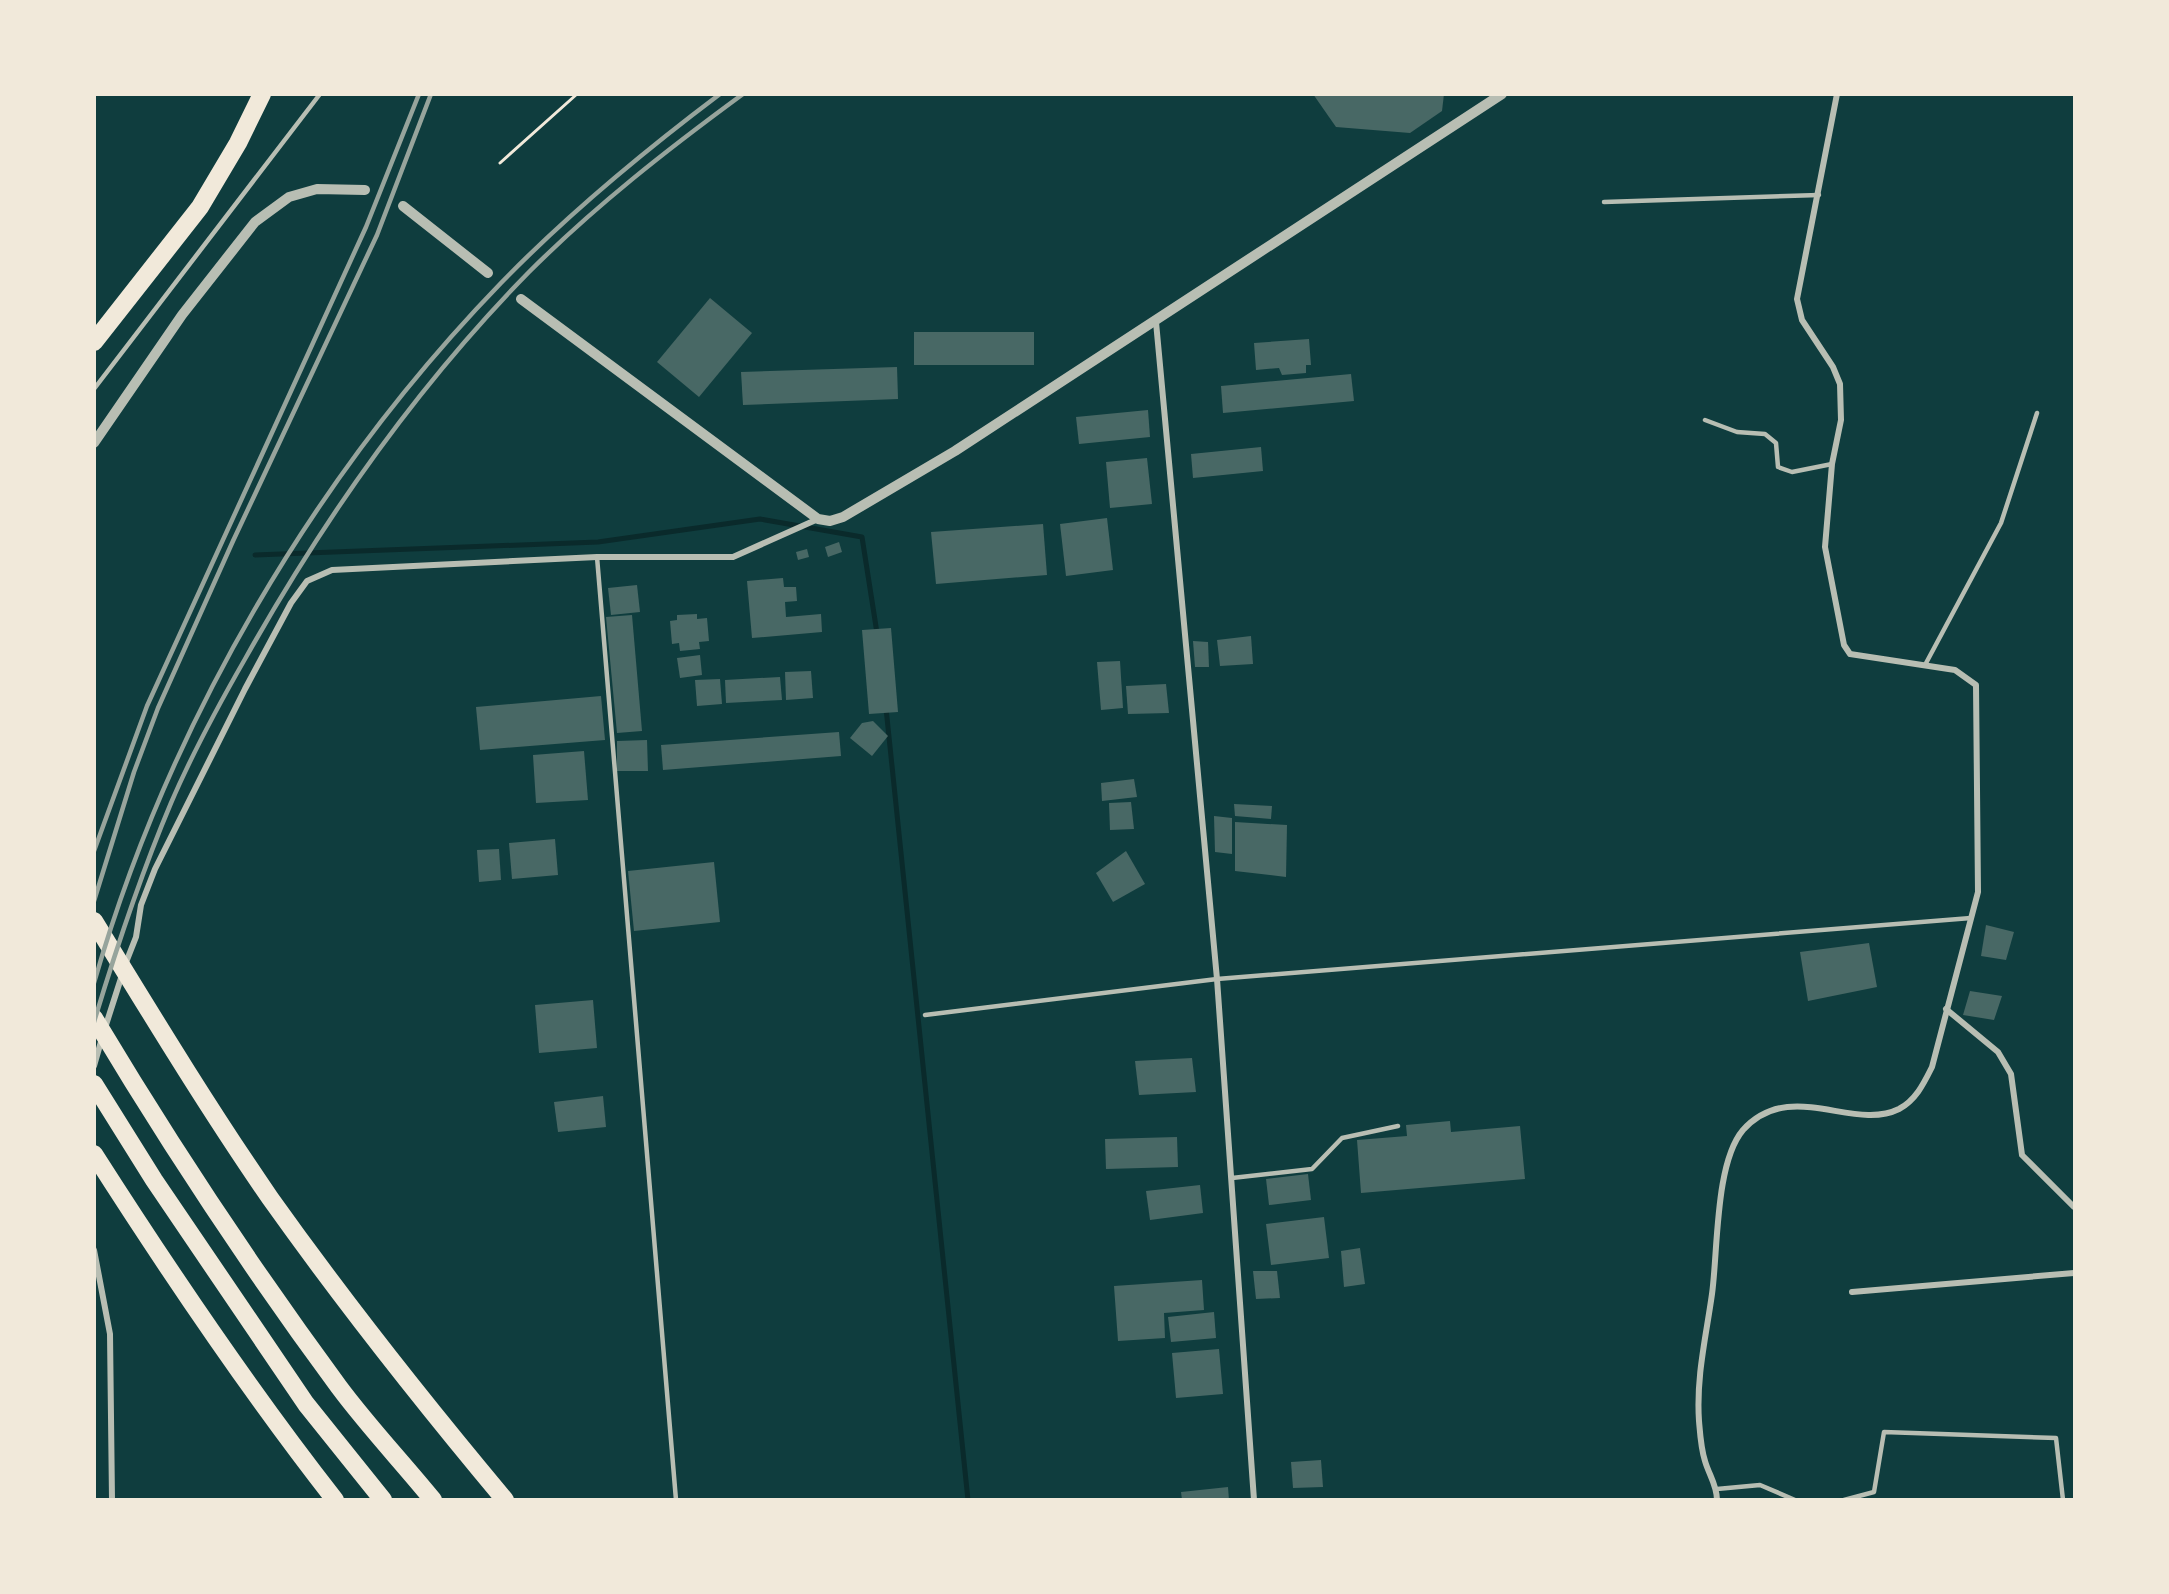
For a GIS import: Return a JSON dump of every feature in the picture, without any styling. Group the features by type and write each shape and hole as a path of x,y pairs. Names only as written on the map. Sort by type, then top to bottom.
{"highway":[{"path":"94,342 200,207 238,143 262,94"},
{"path":"94,921 173,1050 270,1197 360,1318 505,1500"},
{"path":"94,1018 143,1099 340,1389 433,1500"},
{"path":"94,1084 154,1180 306,1404 383,1500"},
{"path":"94,1154 177,1285 293,1446 335,1500"}],"street":[{"path":"521,299 818,519 830,521 843,517 955,450 1502,94"},
{"path":"1717,1500 1717,1489 1705,1461 1699,1421 1699,1364 1712,1294 1720,1208 1727,1163 1742,1131 1759,1117 1774,1110 1795,1106 1865,1114 1889,1112 1901,1108 1920,1091 1932,1067 1978,892 1976,685 1955,670 1854,656 1844,645 1825,547 1832,464 1841,420 1840,384 1833,366 1822,353 1798,310 1797,299 1837,94"},
{"path":"94,443 182,315 255,222 289,197 316,189 365,190"},
{"path":"403,206 488,273"},
{"path":"1156,321 1217,979 1233,1178 1254,1500"},
{"path":"94,1066 114,996 136,937 141,905 155,869 245,689 291,603 307,581 332,570 597,557 733,557 818,519"},
{"path":"1946,1009 1998,1052 2011,1074 2022,1155 2074,1207"},
{"path":"94,1250 110,1334 112,1500"},
{"path":"1852,1293 2074,1273"}],"lane":[{"path":"94,389 320,94"},
{"path":"1604,202 1819,195"},
{"path":"1924,665 2001,523 2037,413"},
{"path":"1705,420 1737,432 1765,434 1776,443 1778,467 1785,470 1792,472 1832,464"},
{"path":"597,557 676,1500"},
{"path":"925,1015 1217,979 1971,918"},
{"path":"1233,1178 1312,1169 1342,1138 1398,1126"},
{"path":"1844,1500 1874,1492 1884,1432 2056,1438 2063,1500"},
{"path":"1717,1489 1760,1485 1795,1500"}],"path":[{"path":"500,163 576,94"}],"building":[{"path":"1313,94 1444,94 1442,111 1410,133 1336,127"},
{"path":"710,298 752,333 699,397 657,362"},
{"path":"914,332 1034,332 1034,365 914,365"},
{"path":"1309,339 1311,365 1306,365 1306,373 1282,375 1279,368 1256,370 1254,343"},
{"path":"897,367 898,399 743,405 741,372"},
{"path":"1351,374 1354,401 1223,413 1221,386"},
{"path":"1148,410 1150,437 1079,444 1076,417"},
{"path":"1261,447 1263,471 1193,478 1191,454"},
{"path":"1147,458 1152,504 1110,508 1106,462"},
{"path":"1107,518 1113,570 1066,576 1060,524"},
{"path":"1043,524 1047,575 936,584 931,532"},
{"path":"839,542 842,552 828,557 825,547"},
{"path":"807,549 809,557 798,560 796,552"},
{"path":"783,578 784,587 796,587 797,601 785,602 786,617 821,614 822,632 752,638 747,581"},
{"path":"637,585 640,612 611,615 608,588"},
{"path":"697,614 697,619 707,618 709,641 699,642 700,649 680,651 679,643 672,644 670,621 677,620 677,615"},
{"path":"632,615 642,731 617,733 606,617"},
{"path":"891,628 898,712 869,714 862,630"},
{"path":"1251,636 1253,664 1220,666 1217,640"},
{"path":"1193,641 1208,642 1209,667 1195,667"},
{"path":"700,655 702,675 680,678 677,658"},
{"path":"1120,661 1123,708 1101,710 1097,662"},
{"path":"811,671 813,698 786,700 785,672"},
{"path":"780,677 782,700 726,703 725,680"},
{"path":"720,679 722,704 697,706 695,680"},
{"path":"1166,684 1169,713 1128,714 1126,686"},
{"path":"601,696 605,740 480,750 476,707"},
{"path":"873,721 888,736 872,756 850,738 862,723"},
{"path":"839,732 841,756 663,770 661,745"},
{"path":"647,740 648,771 617,771 617,741"},
{"path":"584,751 588,800 536,803 533,755"},
{"path":"1134,779 1137,797 1102,801 1101,783"},
{"path":"1131,802 1134,829 1110,830 1109,803"},
{"path":"1234,804 1272,806 1271,819 1235,816"},
{"path":"1214,816 1232,818 1232,854 1215,852"},
{"path":"1235,822 1287,825 1286,877 1235,871"},
{"path":"555,839 558,875 512,879 509,843"},
{"path":"499,849 501,880 479,882 477,850"},
{"path":"1126,851 1145,884 1113,902 1096,873"},
{"path":"714,862 720,922 634,931 628,871"},
{"path":"1986,925 2014,932 2006,960 1981,956"},
{"path":"1869,943 1877,987 1808,1001 1800,952"},
{"path":"1970,991 2002,996 1994,1020 1963,1015"},
{"path":"593,1000 597,1048 539,1053 535,1005"},
{"path":"1192,1058 1196,1092 1139,1095 1135,1061"},
{"path":"603,1096 606,1127 558,1132 554,1102"},
{"path":"1450,1121 1451,1132 1520,1126 1525,1179 1361,1193 1357,1140 1407,1136 1406,1125"},
{"path":"1177,1137 1178,1167 1106,1169 1105,1139"},
{"path":"1308,1174 1311,1200 1269,1205 1266,1179"},
{"path":"1200,1185 1203,1213 1150,1220 1146,1191"},
{"path":"1324,1217 1329,1258 1271,1265 1266,1224"},
{"path":"1360,1248 1365,1284 1344,1287 1341,1251"},
{"path":"1253,1271 1277,1271 1280,1298 1256,1299"},
{"path":"1202,1280 1204,1310 1164,1313 1165,1338 1118,1341 1114,1286"},
{"path":"1214,1312 1216,1338 1171,1342 1168,1317"},
{"path":"1219,1349 1223,1394 1176,1398 1172,1353"},
{"path":"1321,1460 1323,1487 1293,1488 1291,1462"},
{"path":"1228,1487 1229,1500 1182,1500 1181,1492"}],"waterway":[{"path":"255,555 598,542 760,519 862,537 877,633"},
{"path":"886,708 968,1500"}],"railway":[{"path":"94,851 147,706 366,227 419,94"},
{"path":"94,901 134,772 158,708 233,541 377,235 431,94"},
{"path":"94,983 125,887 163,792 206,699 255,609 310,521 369,438 433,358 501,283 526,257 607,184 720,94"},
{"path":"94,1022 139,884 188,766 225,694 275,607 374,456 448,361 529,272 633,179 743,94"}]}
